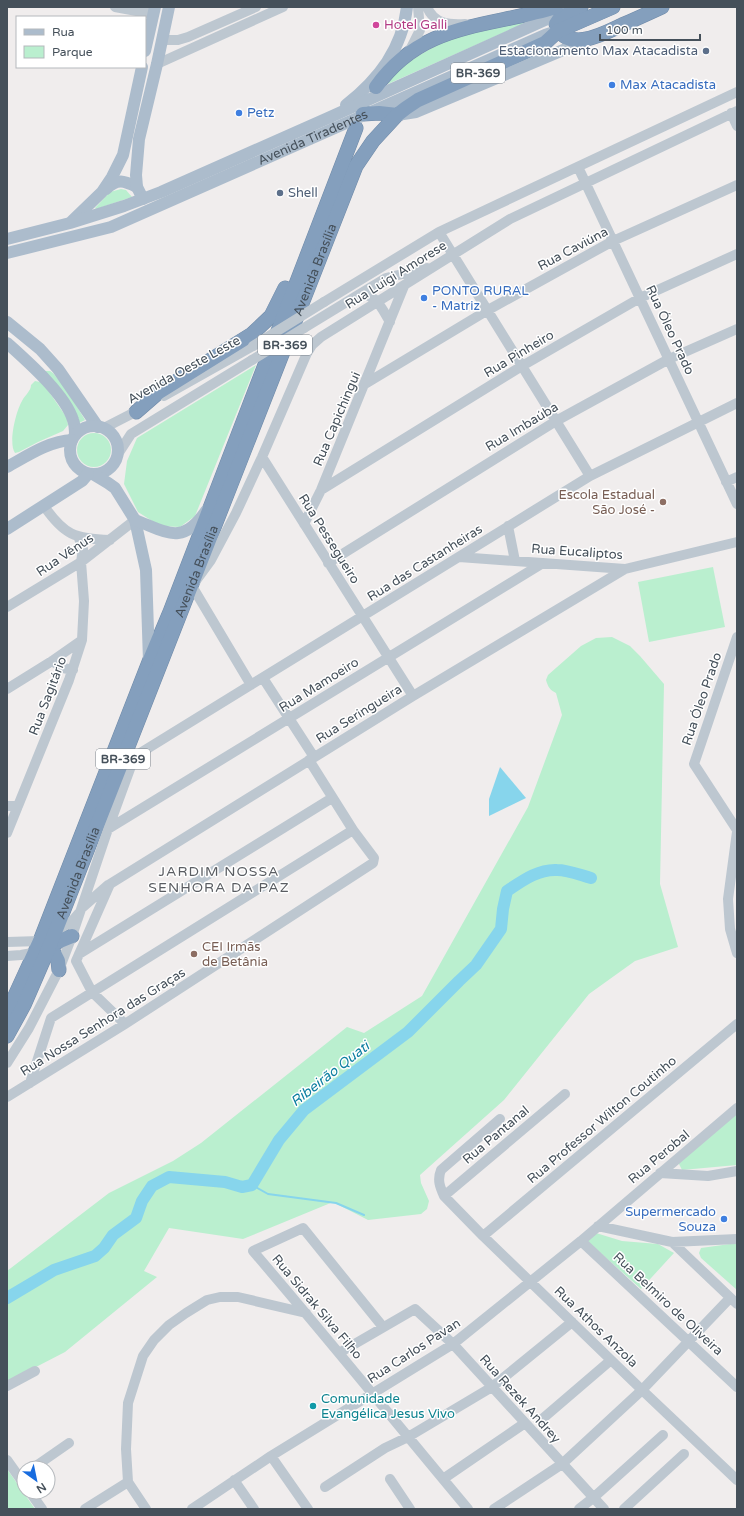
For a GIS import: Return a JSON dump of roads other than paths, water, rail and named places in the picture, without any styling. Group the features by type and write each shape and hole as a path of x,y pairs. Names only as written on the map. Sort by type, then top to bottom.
{"highway":[{"path":"376,87 385,74 409,52 437,37 479,24 556,7"},
{"path":"581,7 560,18 556,24 558,31 568,38 575,40 591,39 662,7"},
{"name":"Avenida Tiradentes","path":"558,31 613,7"},
{"name":"BR-369","path":"396,115 418,100 545,43 558,31"},
{"path":"363,114 379,112 396,115"},
{"name":"Avenida Brasília","path":"7,1013 34,954 48,939 192,586 356,166 373,141 396,115"},
{"name":"Avenida Brasília","path":"7,1036 24,1005 149,662 170,612 356,128"},
{"path":"136,412 159,392 252,334 265,324 278,304 300,253 330,195"},
{"path":"59,970 58,960 48,939 72,936"}],"main road":[{"path":"111,227 139,209 142,205 143,199 137,187 136,175 139,139 158,64 169,7"},
{"path":"315,137 326,128 330,117 364,89 393,54 402,32 407,7"},
{"name":"Avenida Tiradentes","path":"7,239 70,223 143,199 330,117 573,7"},
{"path":"146,47 154,10"},
{"name":"Avenida Tiradentes","path":"7,253 111,227 315,137 363,114 544,35 558,31"},
{"path":"148,37 162,40"},
{"path":"396,115 416,112 591,39"},
{"path":"141,71 141,105 147,110"},
{"path":"102,192 112,177 123,155 141,71"},
{"path":"70,223 113,182 125,182 137,187"},
{"path":"7,322 40,349 58,369 101,427 110,432 115,438 118,446 114,475 115,488"},
{"path":"7,343 54,389 71,415 75,426 70,450 71,458 75,465 81,471 103,480 115,488 135,520 146,570 149,662"},
{"path":"7,467 50,445 73,438 81,430 88,426 101,427"},
{"path":"7,529 82,481 90,474 104,472 111,468 117,458"},
{"path":"135,520 162,531 182,533 201,519 211,503"}],"street":[{"path":"115,7 154,10"},
{"path":"162,40 178,40 188,37 239,11 256,7"},
{"path":"158,64 283,7"},
{"path":"409,52 420,30 418,7"},
{"path":"427,7 431,15 440,22 453,25 479,24"},
{"name":"Rua Luigi Amorese","path":"439,232 737,92"},
{"path":"734,112 737,126"},
{"name":"Rua Luigi Amorese","path":"192,586 211,560 236,513 262,457 302,362 312,345 321,337 510,220 734,112"},
{"name":"Rua Óleo Prado","path":"578,167 670,359 737,504"},
{"name":"Rua Caviúna","path":"366,384 488,310 613,241 737,185"},
{"path":"439,232 590,476"},
{"name":"Avenida Oeste Leste","path":"101,427 136,412 252,346 439,232"},
{"name":"Rua Pinheiro","path":"321,490 522,366 640,298 737,254"},
{"path":"117,458 131,434 386,278 432,267"},
{"name":"Rua Capichingui","path":"304,524 321,490 366,384 404,286"},
{"path":"355,298 360,294 368,295 374,298 390,322"},
{"name":"Rua Imbaúba","path":"328,563 556,421 670,359 737,328"},
{"name":"Rua das Castanheiras","path":"134,758 141,752 590,476 737,403"},
{"name":"Rua Pessegueiro","path":"262,457 413,696"},
{"path":"726,482 737,477"},
{"path":"44,506 54,521 68,533 78,536 110,540"},
{"name":"Rua Vênus","path":"7,607 81,562 135,520"},
{"path":"508,526 515,561"},
{"name":"Rua Sagitário","path":"7,833 73,670 82,640 84,601 81,562 83,549 78,536"},
{"name":"Rua Eucaliptos","path":"460,557 625,569 737,542"},
{"name":"Rua Mamoeiro","path":"108,829 543,563"},
{"name":"Rua Seringueira","path":"48,939 73,920 82,908 110,884 413,696 625,569"},
{"path":"192,586 251,684"},
{"name":"Rua Óleo Prado","path":"737,637 694,764 737,831"},
{"path":"7,689 82,640"},
{"path":"52,661 63,668 73,670"},
{"path":"30,1083 50,1018 353,830 332,798 290,719 263,678"},
{"name":"Avenida Brasília","path":"7,1063 29,1028 59,970 134,758"},
{"path":"79,954 332,798"},
{"path":"7,806 18,806"},
{"name":"Rua Nossa Senhora das Graças","path":"7,1097 125,1024 373,863 374,858 353,830"},
{"path":"737,831 728,899 730,929 737,953"},
{"path":"110,884 76,961 92,992 125,1024"},
{"path":"7,942 48,939"},
{"path":"7,956 34,954"},
{"name":"Rua Professor Wilton Coutinho","path":"483,1236 737,1024"},
{"name":"Rua Pantanal","path":"443,1193 565,1094"},
{"name":"Rua Perobal","path":"598,1226 737,1108"},
{"path":"443,1193 438,1178 441,1170 500,1119"},
{"path":"660,1173 708,1176 737,1171"},
{"name":"Rua Athos Anzola","path":"443,1193 483,1236 530,1282 737,1480"},
{"path":"598,1226 672,1242 737,1239"},
{"name":"Rua Carlos Pavan","path":"192,1509 271,1456 453,1344 598,1226"},
{"name":"Rua Sidrak Silva Filho","path":"383,1327 303,1228 253,1251 468,1509"},
{"name":"Rua Belmiro de Oliveira","path":"581,1241 737,1387"},
{"path":"494,1509 562,1464 642,1390 689,1341 734,1301 672,1242"},
{"path":"146,1509 128,1482 126,1449 128,1403 143,1356 154,1340 186,1313 207,1300 220,1297 238,1297 306,1313"},
{"name":"Rua Rezek Andrey","path":"383,1327 415,1309 453,1344 604,1509"},
{"path":"325,1486 385,1448 408,1437 492,1387 572,1322"},
{"path":"339,1353 383,1327"},
{"path":"541,1420 611,1360"},
{"path":"7,1386 35,1371"},
{"path":"443,1479 525,1423"},
{"path":"579,1509 594,1498 663,1435"},
{"path":"45,1460 69,1443"},
{"path":"624,1509 684,1454"},
{"path":"271,1456 308,1509"},
{"path":"7,1460 16,1470"},
{"path":"390,1479 410,1509"},
{"path":"234,1480 254,1509"},
{"path":"85,1509 128,1482"},
{"path":"36,1500 42,1509"}],"water":[{"path":"500,767 526,798 489,816 489,799"}],"waterway":[{"name":"Ribeirão Quati","path":"7,1298 54,1270 95,1256 104,1248 113,1235 136,1218 142,1201 152,1186 169,1177 225,1182 242,1187 252,1185 279,1140 304,1110 408,1032 476,965 501,929 507,891 530,876 543,871 565,871 591,878"},
{"path":"252,1185 268,1194 336,1203 364,1215"}],"place":[{"name":"Hotel Galli","path":"376,25"},
{"name":"Estacionamento Max Atacadista","path":"706,51"},
{"name":"Max Atacadista","path":"612,85"},
{"name":"Petz","path":"239,113"},
{"name":"Shell","path":"280,193"},
{"name":"PONTO RURAL - Matriz","path":"424,298"},
{"name":"Escola Estadual São José -","path":"663,502"},
{"name":"CEI Irmãs de Betânia","path":"194,954"},
{"name":"Supermercado Souza","path":"724,1219"},
{"name":"Comunidade Evangélica Jesus Vivo","path":"313,1406"}],"district":[{"name":"JARDIM NOSSA SENHORA DA PAZ","path":"219,880"}]}
